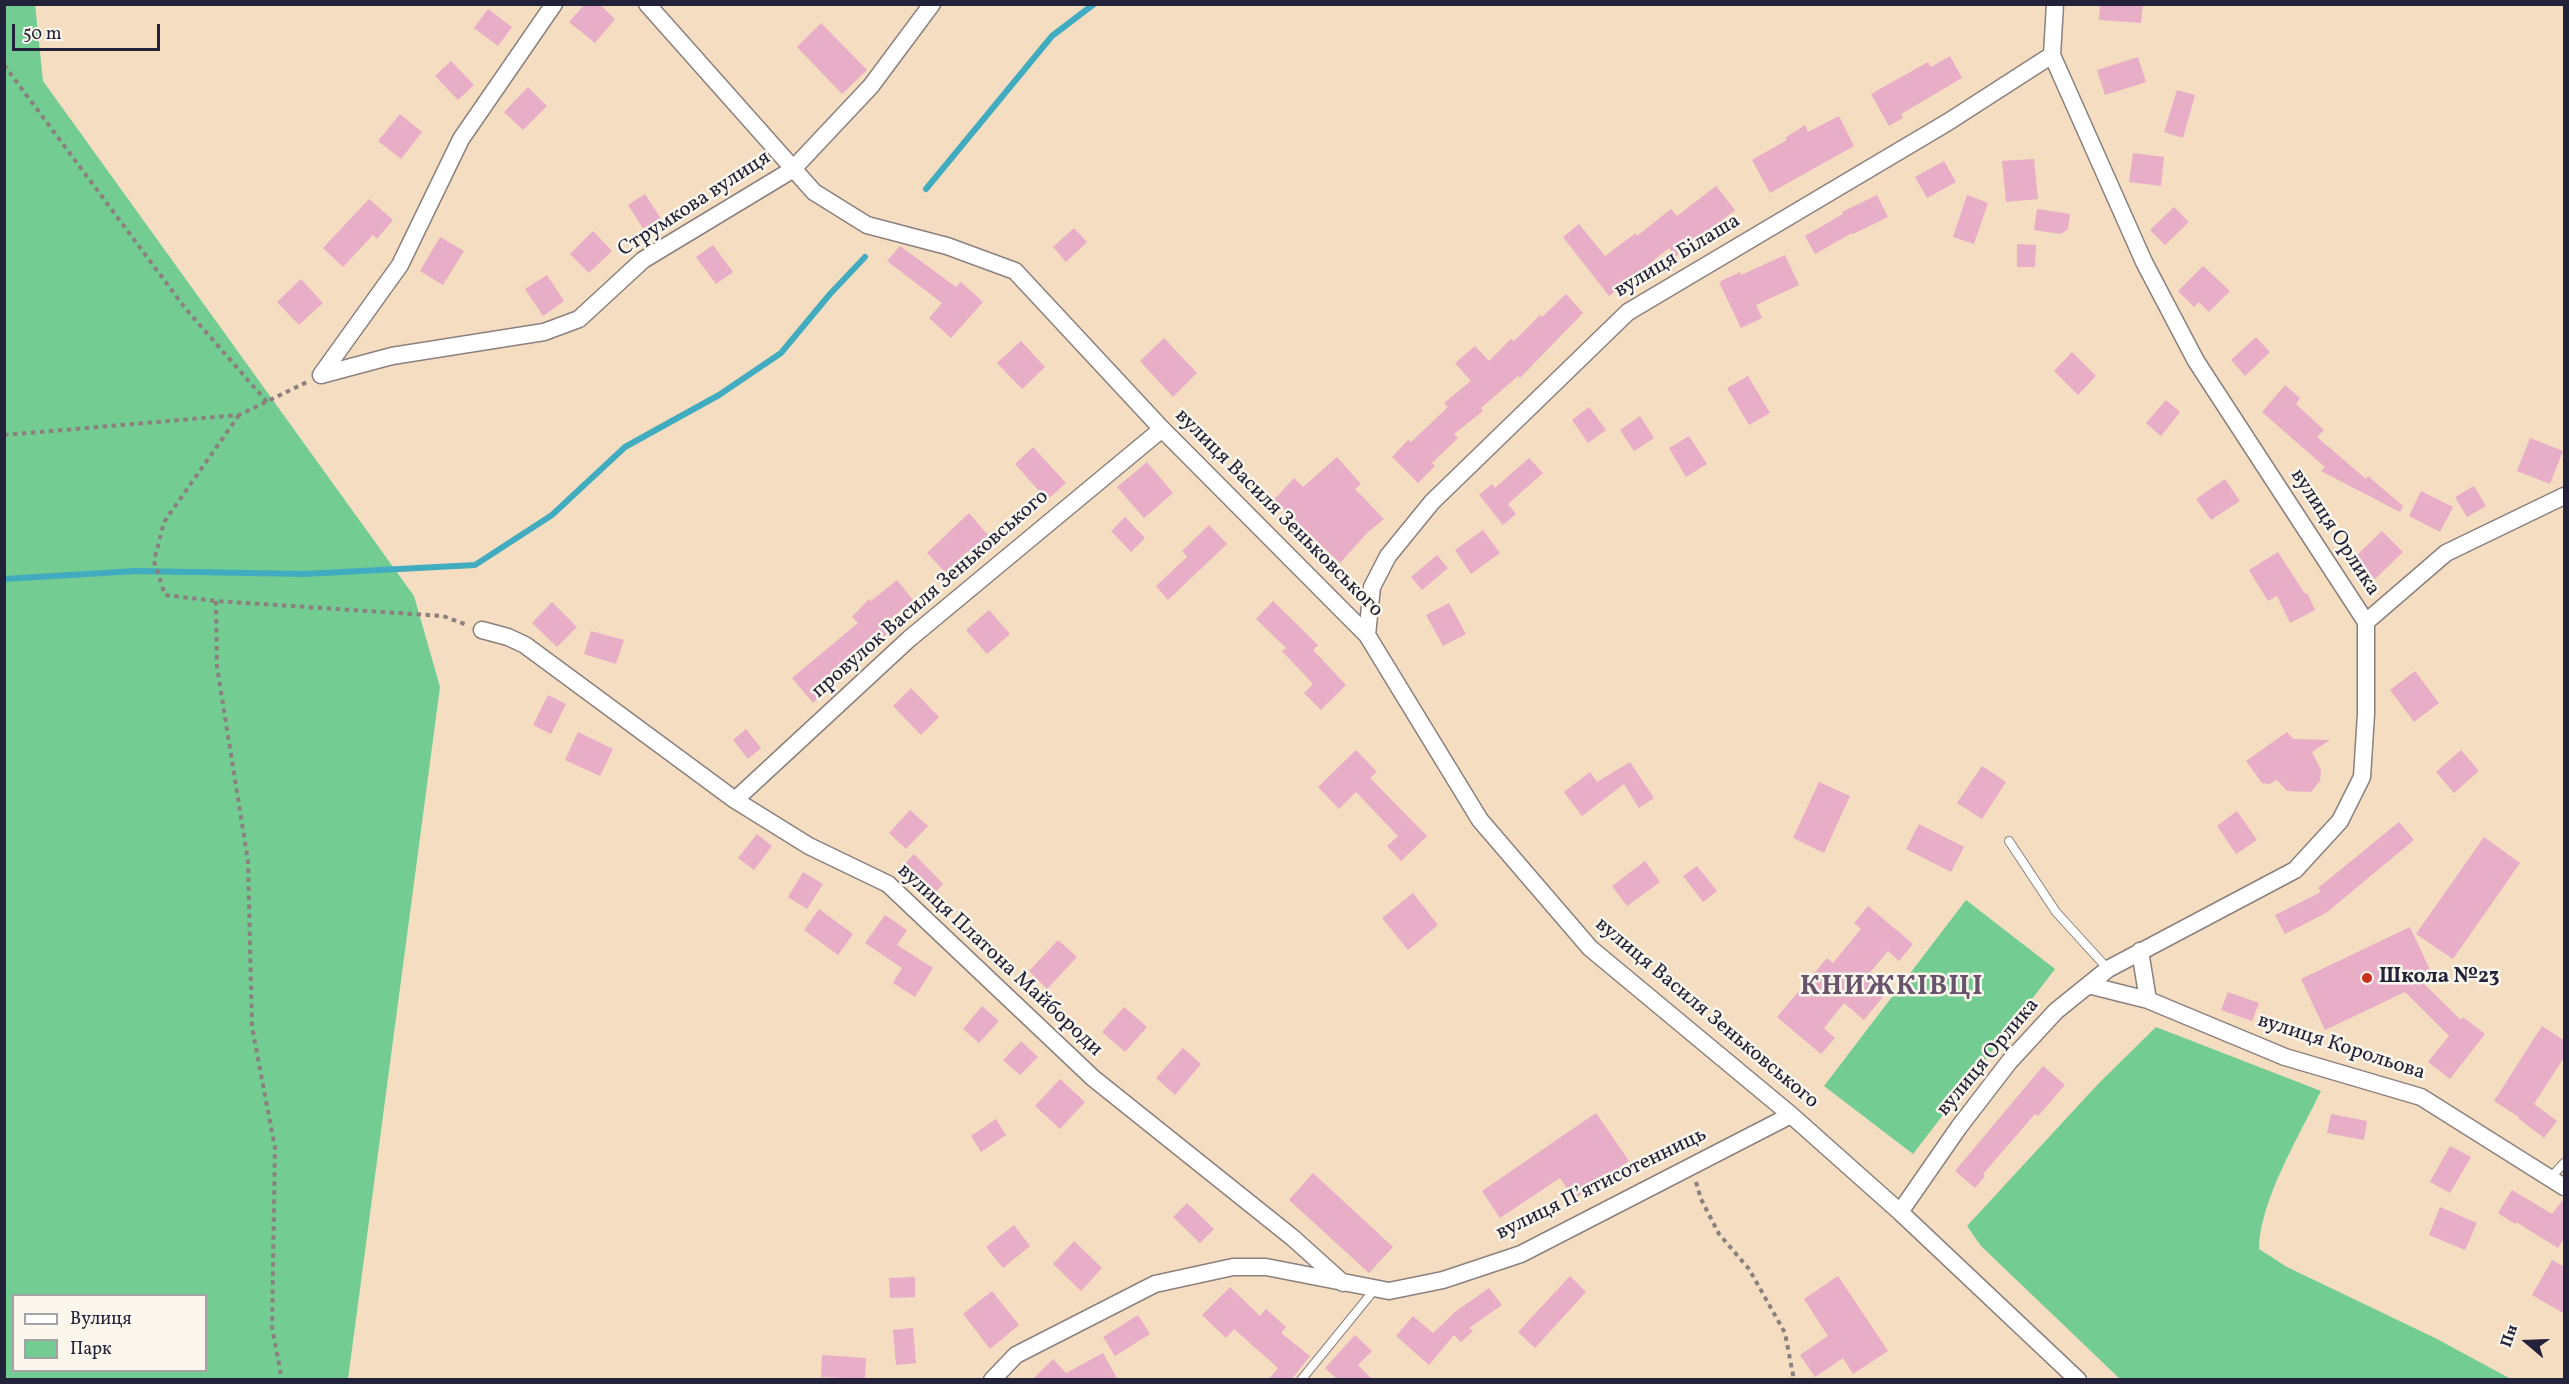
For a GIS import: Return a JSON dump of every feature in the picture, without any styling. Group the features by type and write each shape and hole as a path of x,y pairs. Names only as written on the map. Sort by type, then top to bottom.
{"street":[{"path":"321,375 400,265 461,139 554,4"},
{"name":"вулиця Василя Зеньковського","path":"647,4 792,170 814,192 867,225 947,246 1016,271 1162,429 1367,635 1480,820 1590,948 1791,1115 1900,1212 2078,1380"},
{"name":"Струмкова вулиця","path":"321,375 392,356 544,332 579,319 643,260 792,170 871,86 932,4"},
{"name":"вулиця Орлика","path":"1900,1212 1959,1127 2009,1062 2056,1011 2108,969 2295,870 2340,822 2362,777 2367,714 2366,622 2196,361 2144,262 2052,55 2055,4"},
{"name":"вулиця Білаша","path":"1367,635 1372,587 1388,556 1432,502 1628,312 1948,122 2052,55"},
{"name":"провулок Василя Зеньковського","path":"735,800 901,646 1162,429"},
{"path":"2366,622 2446,553 2565,496"},
{"name":"вулиця Платона Майбороди","path":"482,630 508,637 525,645 735,800 809,846 888,884 1093,1078 1293,1238 1343,1283"},
{"path":"2140,951 2148,1000"},
{"name":"вулиця Корольова","path":"2088,985 2148,1000 2285,1057 2421,1097 2558,1182"},
{"name":"вулиця Пʼятисотенниць","path":"992,1380 1016,1355 1155,1284 1233,1267 1266,1267 1389,1291 1443,1280 1521,1254 1791,1115"}],"lane":[{"path":"2009,841 2056,912 2108,969"},
{"path":"2558,1182 2565,1163"},
{"path":"1301,1380 1375,1288"}],"path":[{"path":"4,65 185,308 267,402"},
{"path":"4,435 239,415 321,375"},
{"path":"239,415 164,522 154,561 165,595 216,601 443,616 482,630"},
{"path":"216,601 217,667 248,861 252,1027 275,1148 272,1327 282,1380"},
{"path":"1692,1167 1701,1200 1719,1234 1749,1269 1785,1333 1794,1380"}],"green space":[{"path":"35,4 43,81 414,596 440,687 348,1379 5,1379 4,5"},
{"path":"1966,900 2055,969 1913,1154 1824,1086"},
{"path":"2156,1027 2321,1091 2273,1190 2261,1230 2259,1249 2287,1267 2435,1338 2511,1379 2120,1379 1981,1246 1967,1226 2098,1084"}],"building":[{"path":"585,4 599,4 615,19 595,43 569,22"},
{"path":"2100,4 2143,4 2141,23 2099,20"},
{"path":"488,9 512,27 498,46 474,28"},
{"path":"821,23 867,70 842,94 797,47"},
{"path":"1950,56 1962,78 1901,114 1903,118 1889,126 1871,94 1928,62 1931,67"},
{"path":"2138,57 2146,82 2105,95 2097,70"},
{"path":"451,61 474,85 458,100 435,76"},
{"path":"528,87 547,106 523,130 504,112"},
{"path":"2177,90 2195,95 2183,138 2164,132"},
{"path":"400,114 422,132 401,159 378,141"},
{"path":"1839,116 1854,146 1770,193 1752,160 1787,140 1785,138 1805,125 1808,132"},
{"path":"2133,153 2164,157 2161,186 2129,182"},
{"path":"2034,159 2038,199 2006,202 2002,161"},
{"path":"1944,161 1956,182 1927,198 1915,177"},
{"path":"1716,186 1735,210 1675,257 1669,248 1609,296 1563,237 1579,224 1605,256 1636,233 1637,236 1671,209 1677,216"},
{"path":"645,194 663,222 646,233 628,205"},
{"path":"1877,195 1888,217 1852,233 1815,254 1805,236 1843,214 1842,212"},
{"path":"1967,195 1988,203 1974,244 1953,237"},
{"path":"369,199 393,220 377,239 373,235 343,267 323,248"},
{"path":"2174,207 2189,222 2165,245 2150,230"},
{"path":"2037,209 2070,214 2068,229 2061,234 2034,230"},
{"path":"1074,228 1087,242 1066,262 1053,247"},
{"path":"593,231 612,251 589,273 570,254"},
{"path":"440,237 464,251 443,285 420,271"},
{"path":"2017,244 2036,245 2035,267 2017,267"},
{"path":"713,245 733,272 716,284 696,257"},
{"path":"900,246 956,287 961,282 983,302 951,338 929,318 942,303 887,261"},
{"path":"1785,255 1799,285 1756,305 1762,318 1741,328 1719,282 1740,272 1741,275"},
{"path":"2203,266 2230,291 2209,312 2199,302 2194,307 2178,291"},
{"path":"547,275 564,301 543,316 525,289"},
{"path":"301,279 323,303 299,325 277,302"},
{"path":"1566,294 1583,313 1520,378 1518,376 1481,408 1483,411 1454,434 1458,438 1432,463 1435,466 1418,483 1392,457 1408,440 1411,442 1448,407 1444,403 1471,381 1455,363 1475,346 1489,361 1511,339 1514,341 1540,315 1542,317"},
{"path":"2256,337 2270,352 2245,376 2231,360"},
{"path":"1164,338 1197,373 1173,397 1140,361"},
{"path":"1021,341 1045,367 1022,389 997,363"},
{"path":"2072,352 2096,376 2078,395 2054,371"},
{"path":"1748,376 1770,413 1749,425 1727,388"},
{"path":"2285,385 2300,398 2296,404 2324,430 2317,437 2366,479 2368,476 2403,506 2400,512 2321,471 2325,467 2262,412"},
{"path":"2166,400 2180,412 2161,436 2146,423"},
{"path":"1589,407 1606,430 1588,443 1572,420"},
{"path":"1640,416 1654,438 1634,451 1620,430"},
{"path":"1689,436 1707,464 1686,477 1669,448"},
{"path":"2530,438 2563,451 2550,484 2517,471"},
{"path":"1033,447 1066,483 1047,500 1015,464"},
{"path":"1337,457 1361,484 1355,489 1384,519 1368,532 1340,563 1274,500 1294,478 1303,487"},
{"path":"1529,458 1543,473 1508,504 1516,514 1503,525 1479,495 1492,484 1495,488"},
{"path":"1147,462 1173,493 1144,518 1117,487"},
{"path":"2225,479 2240,501 2211,520 2196,499"},
{"path":"2474,486 2486,506 2467,517 2455,497"},
{"path":"2421,491 2453,507 2440,532 2409,516"},
{"path":"969,513 993,541 974,557 968,551 945,572 927,553"},
{"path":"1125,517 1145,538 1131,552 1111,531"},
{"path":"1209,525 1227,544 1168,600 1156,586 1187,557 1182,551"},
{"path":"1483,530 1500,553 1471,574 1455,550"},
{"path":"2382,531 2403,552 2375,579 2354,558"},
{"path":"2278,552 2305,594 2307,593 2315,610 2290,623 2277,596 2268,601 2249,570"},
{"path":"1437,555 1448,568 1422,590 1411,577"},
{"path":"897,580 913,600 888,621 895,628 826,682 831,688 813,703 792,678 858,623 852,617 869,599 871,601"},
{"path":"1273,601 1318,645 1313,650 1346,685 1321,710 1304,693 1313,684 1282,651 1286,648 1256,619"},
{"path":"552,602 577,627 557,647 532,623"},
{"path":"1449,603 1466,634 1443,646 1426,615"},
{"path":"989,610 1010,634 987,654 966,630"},
{"path":"591,631 624,640 616,664 584,654"},
{"path":"2415,671 2439,703 2414,722 2390,690"},
{"path":"911,688 939,717 921,735 893,706"},
{"path":"548,695 566,704 551,734 533,725"},
{"path":"746,729 761,748 748,759 733,740"},
{"path":"578,732 613,749 600,776 565,760"},
{"path":"2287,732 2293,739 2330,740 2312,752 2321,770 2320,781 2311,792 2287,791 2277,780 2269,784 2262,783 2246,761"},
{"path":"1356,750 1377,772 1370,778 1427,836 1401,861 1387,846 1398,836 1356,792 1339,809 1318,787"},
{"path":"2461,750 2479,771 2454,793 2436,772"},
{"path":"1630,762 1654,798 1639,808 1624,784 1582,816 1564,792 1590,772 1597,782"},
{"path":"1982,766 2006,782 1982,819 1957,803"},
{"path":"1819,782 1850,796 1824,853 1793,838"},
{"path":"910,810 928,826 906,849 889,833"},
{"path":"2237,811 2257,840 2236,854 2217,826"},
{"path":"2399,822 2414,840 2326,913 2285,934 2275,915 2321,892 2318,888"},
{"path":"1919,824 1964,847 1951,872 1906,849"},
{"path":"757,834 772,846 754,870 738,858"},
{"name":"Школа №23","path":"2484,837 2520,863 2453,959 2416,934"},
{"path":"914,854 943,884 931,897 901,867"},
{"path":"1645,861 1660,882 1627,906 1612,886"},
{"path":"1697,866 1717,891 1703,902 1683,876"},
{"path":"803,872 823,884 807,909 788,897"},
{"path":"1413,893 1438,925 1408,950 1382,918"},
{"path":"1868,906 1913,944 1899,961 1888,951 1868,975 1887,992 1864,1020 1844,1003 1824,1028 1835,1038 1821,1054 1777,1017 1827,958 1833,963 1861,929 1854,923"},
{"path":"819,909 853,934 838,955 804,930"},
{"path":"885,915 907,930 897,945 933,968 915,997 893,983 902,968 865,943"},
{"name":"Школа №23","path":"2410,927 2434,978 2423,983 2461,1020 2463,1017 2485,1034 2450,1079 2428,1062 2449,1036 2405,992 2325,1030 2301,979"},
{"path":"1058,940 1077,957 1047,989 1029,971"},
{"path":"2228,992 2259,1003 2252,1021 2221,1010"},
{"path":"982,1006 999,1021 979,1043 963,1029"},
{"path":"1124,1007 1147,1027 1125,1052 1102,1032"},
{"path":"2542,1026 2565,1041 2565,1056 2534,1104 2557,1121 2544,1138 2519,1117 2494,1101"},
{"path":"1021,1041 1038,1057 1020,1075 1003,1060"},
{"path":"1183,1048 1201,1064 1175,1095 1156,1078"},
{"path":"2043,1066 2065,1085 2038,1116 2035,1114 1983,1174 1985,1176 1975,1188 1955,1171"},
{"path":"1060,1079 1085,1102 1060,1129 1035,1106"},
{"path":"1596,1113 1629,1161 1574,1199 1560,1178 1500,1218 1482,1191"},
{"path":"2331,1114 2367,1121 2364,1140 2327,1133"},
{"path":"996,1119 1006,1135 981,1152 971,1136"},
{"path":"2450,1146 2471,1157 2450,1193 2430,1182"},
{"path":"1313,1173 1393,1247 1369,1273 1289,1200"},
{"path":"2512,1190 2552,1214 2565,1197 2565,1237 2558,1248 2498,1213"},
{"path":"1187,1203 1214,1229 1200,1243 1173,1217"},
{"path":"2440,1207 2477,1223 2465,1250 2429,1235"},
{"path":"1014,1225 1030,1246 1003,1268 986,1247"},
{"path":"1074,1241 1102,1268 1081,1291 1053,1264"},
{"path":"2552,1260 2565,1267 2565,1314 2532,1295"},
{"path":"1570,1276 1586,1292 1535,1348 1518,1332"},
{"path":"1838,1276 1888,1351 1853,1374 1843,1358 1815,1377 1800,1355 1828,1336 1804,1299"},
{"path":"915,1277 915,1297 890,1298 889,1278"},
{"path":"1230,1287 1260,1316 1266,1309 1286,1327 1281,1333 1310,1356 1291,1380 1268,1380 1278,1368 1234,1329 1226,1338 1202,1315"},
{"path":"1489,1288 1502,1305 1469,1328 1473,1331 1461,1342 1454,1335 1429,1365 1396,1336 1413,1316 1433,1333 1455,1312"},
{"path":"992,1291 1019,1325 990,1349 963,1314"},
{"path":"1138,1315 1150,1334 1115,1356 1103,1337"},
{"path":"913,1328 916,1363 896,1365 893,1330"},
{"path":"1355,1335 1372,1351 1358,1365 1373,1380 1338,1380 1325,1368"},
{"path":"1103,1353 1118,1380 1032,1380 1053,1359 1066,1373"},
{"path":"822,1355 866,1358 865,1379 821,1377"}],"waterway":[{"path":"926,189 1052,36 1094,4"},
{"path":"4,579 136,571 304,574 475,565 552,515 625,447 719,395 781,353 830,294 865,257"}],"place":[{"name":"Школа №23","path":"2367,978"}],"district":[{"name":"КНИЖКІВЦІ","path":"1892,989"}]}
